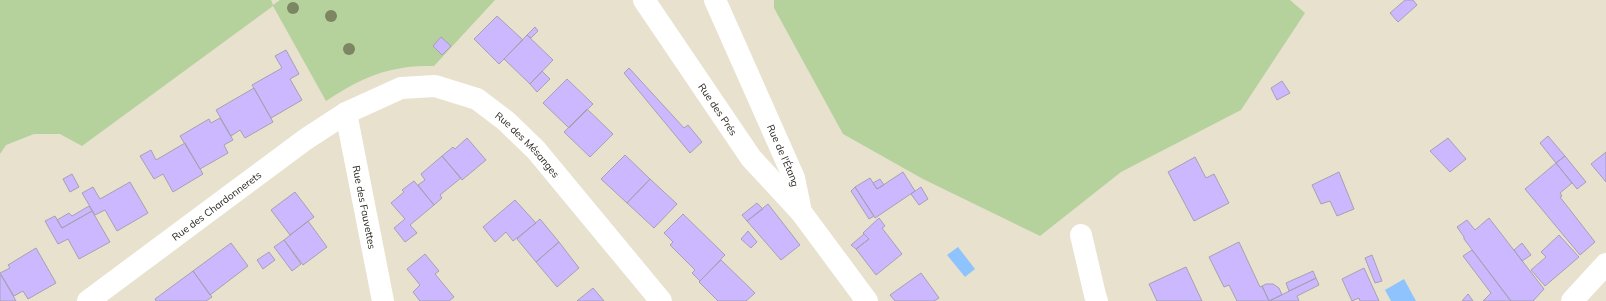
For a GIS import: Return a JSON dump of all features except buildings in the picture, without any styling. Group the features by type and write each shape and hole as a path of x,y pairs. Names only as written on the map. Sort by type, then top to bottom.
{"street":[{"name":"Rue des Prés","path":"644,0 751,158 801,212"},
{"name":"Rue de l'Étang","path":"715,0 794,178 801,212 867,301"},
{"name":"Rue des Mésanges","path":"346,113 401,88 435,86 477,99 506,121 536,150 661,301"},
{"name":"Rue des Chardonnerets","path":"88,301 306,139 346,113"},
{"name":"Rue des Fauvettes","path":"346,113 383,301"},
{"path":"1081,235 1097,301"},
{"path":"1572,301 1606,264"}],"green space":[{"path":"0,0 271,0 273,5 280,0 495,0 434,66 406,67 372,76 326,101 273,6 82,146 60,134 34,134 6,145 0,154"},
{"path":"774,0 1290,0 1305,13 1241,110 1121,172 1040,236 923,179 843,134 774,8"}],"water":[{"path":"958,247 975,269 965,277 947,255"},
{"path":"1404,279 1416,301 1391,301 1385,290"}]}
